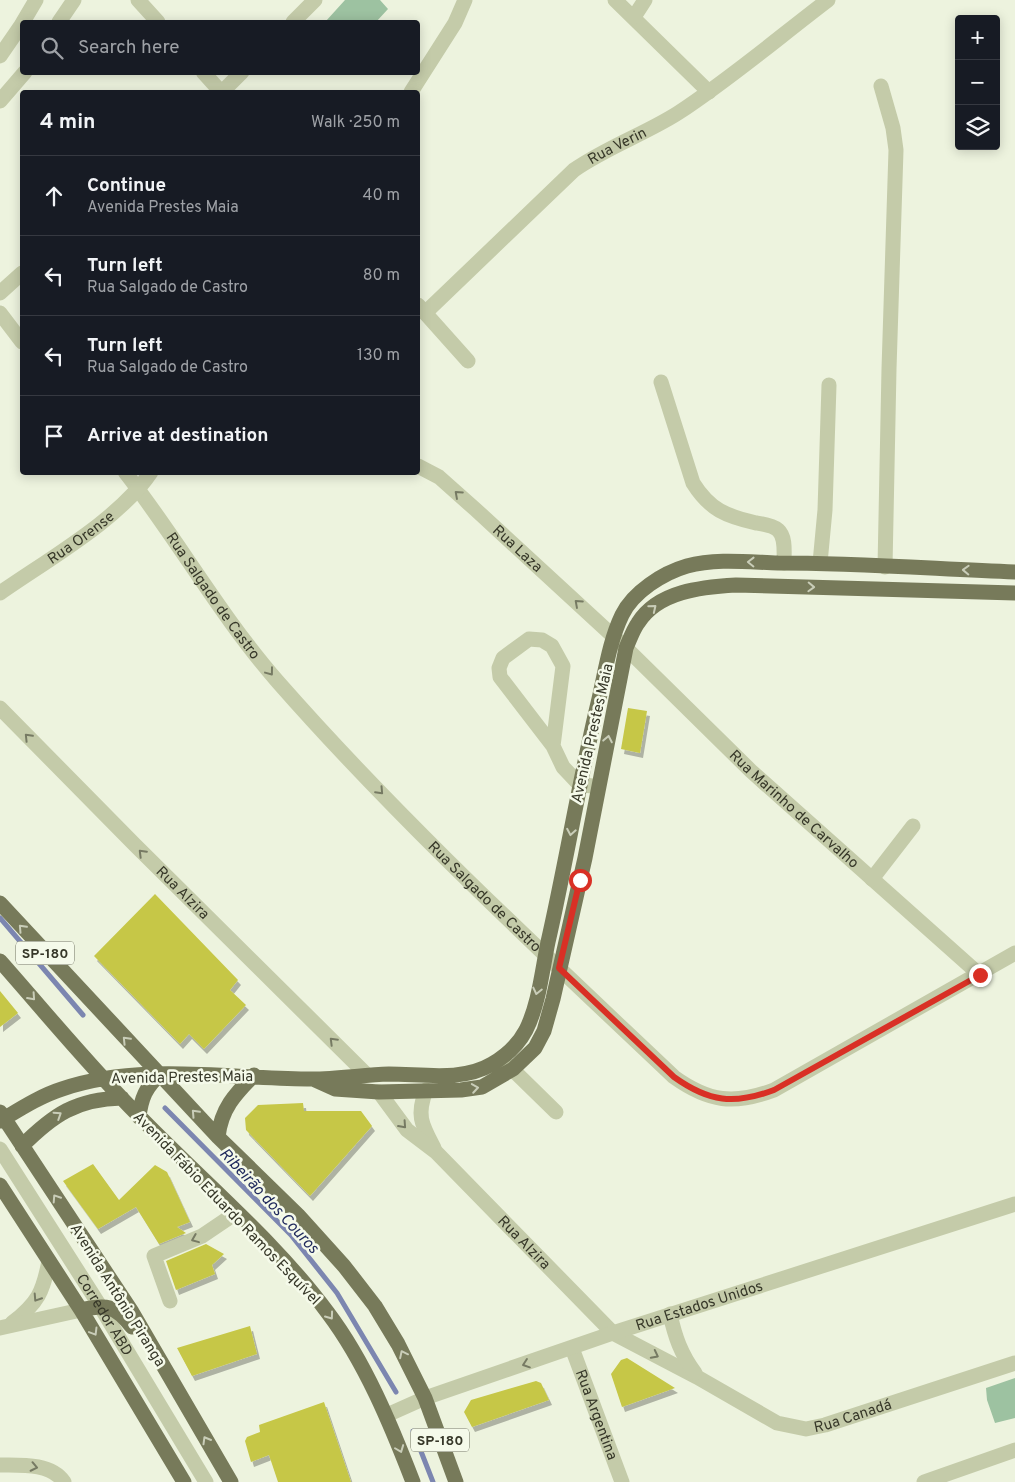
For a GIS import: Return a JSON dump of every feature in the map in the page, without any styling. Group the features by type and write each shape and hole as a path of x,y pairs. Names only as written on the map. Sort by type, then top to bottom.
{"main road":[{"name":"Avenida Prestes Maia","path":"1,1117 59,1090 104,1078 160,1075 254,1075 313,1079 394,1074 452,1074 484,1068 502,1058 518,1044 526,1030 532,1013 565,865 579,784 614,636 623,612 644,589 664,576 684,567 709,562 820,563 1015,572"},
{"name":"Avenida Prestes Maia","path":"313,1079 335,1089 379,1092 461,1090 482,1087 513,1070 535,1048 544,1031 585,858 626,648 638,622 656,605 675,594 713,586 736,584 1015,593"},
{"name":"SP-180","path":"0,902 218,1137 298,1215 344,1266 375,1306 398,1344 425,1398 456,1482"},
{"name":"Avenida Fábio Eduardo Ramos Esquível","path":"0,961 139,1117 236,1213 304,1284 328,1313 388,1415 413,1482"},
{"path":"379,1092 382,1083 394,1074"},
{"path":"139,1117 140,1102 144,1094 153,1080 160,1075"},
{"path":"218,1137 222,1114 231,1098 254,1075"},
{"path":"22,1146 50,1120 67,1109 93,1100 122,1098"},
{"name":"Avenida Antônio Piranga","path":"1,1117 132,1312 231,1482"},
{"path":"0,1185 81,1310 184,1482"},
{"path":"81,1310 100,1306 112,1307 118,1311 164,1367"}],"street":[{"path":"25,20 36,0"},
{"path":"60,20 74,0"},
{"path":"138,0 156,20"},
{"path":"295,20 315,0"},
{"path":"412,90 455,23 465,0"},
{"path":"615,0 709,92"},
{"path":"634,17 645,0"},
{"name":"Rua Verin","path":"421,309 574,170 600,152 675,115 709,92 828,0"},
{"path":"0,56 20,27"},
{"path":"0,102 22,75"},
{"path":"206,75 219,90"},
{"path":"223,90 239,75"},
{"path":"881,86 893,128 896,150 889,369 886,566"},
{"path":"0,293 20,275"},
{"path":"421,309 468,361"},
{"path":"0,313 20,339"},
{"path":"661,382 693,483 712,507 732,517 773,527 779,531 783,540 784,563"},
{"path":"820,563 825,510 829,385"},
{"name":"Rua Laza","path":"420,467 439,477 614,636"},
{"name":"Rua Salgado de Castro","path":"126,475 230,620 276,680 463,876 674,1077 691,1090 709,1097 730,1100 753,1098 774,1090 980,975 1015,953"},
{"name":"Rua Orense","path":"0,593 89,531 139,491 149,475"},
{"name":"Rua Marinho de Carvalho","path":"614,636 751,771 980,975"},
{"path":"553,746 563,666 552,646 542,640 529,639 503,658 499,668 500,677 553,746 563,767 579,784 598,787"},
{"name":"Rua Alzira","path":"0,708 367,1075"},
{"path":"872,879 913,826"},
{"path":"502,1058 556,1112"},
{"name":"Rua Alzira","path":"426,1090 420,1105 420,1117 436,1152"},
{"name":"Rua Alzira","path":"379,1092 407,1130 436,1152 613,1333"},
{"name":"Corredor ABD","path":"0,1149 100,1306 206,1482"},
{"name":"Rua Estados Unidos","path":"388,1415 425,1398 613,1333 1015,1204"},
{"path":"170,1301 154,1256 202,1236 236,1213"},
{"path":"4,1327 32,1307 39,1297 44,1287 49,1261"},
{"path":"4,1327 81,1310"},
{"name":"Rua Canadá","path":"670,1314 679,1347 697,1377"},
{"name":"Rua Canadá","path":"613,1333 697,1377 777,1423 806,1429 825,1425 1015,1363"},
{"name":"Rua Argentina","path":"572,1348 622,1482"},
{"path":"924,1482 1015,1450"},
{"path":"0,1465 26,1465 50,1470 64,1482"}],"green space":[{"path":"345,0 380,0 388,9 378,20 327,20"},
{"path":"1015,1378 1015,1418 995,1423 987,1400 986,1388"}],"building":[{"path":"628,708 647,711 640,753 621,749"},
{"path":"155,894 238,980 230,990 246,1005 204,1049 189,1034 180,1044 94,956"},
{"path":"0,991 18,1013 0,1027"},
{"path":"303,1103 304,1111 361,1111 372,1126 310,1196 246,1130 245,1118 258,1105"},
{"path":"93,1164 119,1200 155,1165 167,1172 190,1222 177,1227 186,1233 159,1244 136,1207 98,1229 63,1181"},
{"path":"206,1244 224,1254 212,1265 215,1274 176,1290 166,1261"},
{"path":"250,1326 257,1354 192,1376 177,1348"},
{"path":"627,1358 675,1388 622,1407 611,1374 621,1360"},
{"path":"536,1381 541,1383 549,1400 472,1427 464,1412 471,1400"},
{"path":"324,1402 351,1482 278,1482 269,1455 251,1462 245,1441 247,1437 260,1432 259,1425"}],"waterway":[{"name":"Ribeirão dos Couros","path":"0,918 83,1015"},
{"name":"Ribeirão dos Couros","path":"165,1108 291,1235 337,1293 396,1392"},
{"name":"Ribeirão dos Couros","path":"413,1431 433,1482"}],"route":[{"path":"580,880 559,968 674,1077 691,1090 709,1097 730,1100 753,1098 774,1090 980,975"}]}
